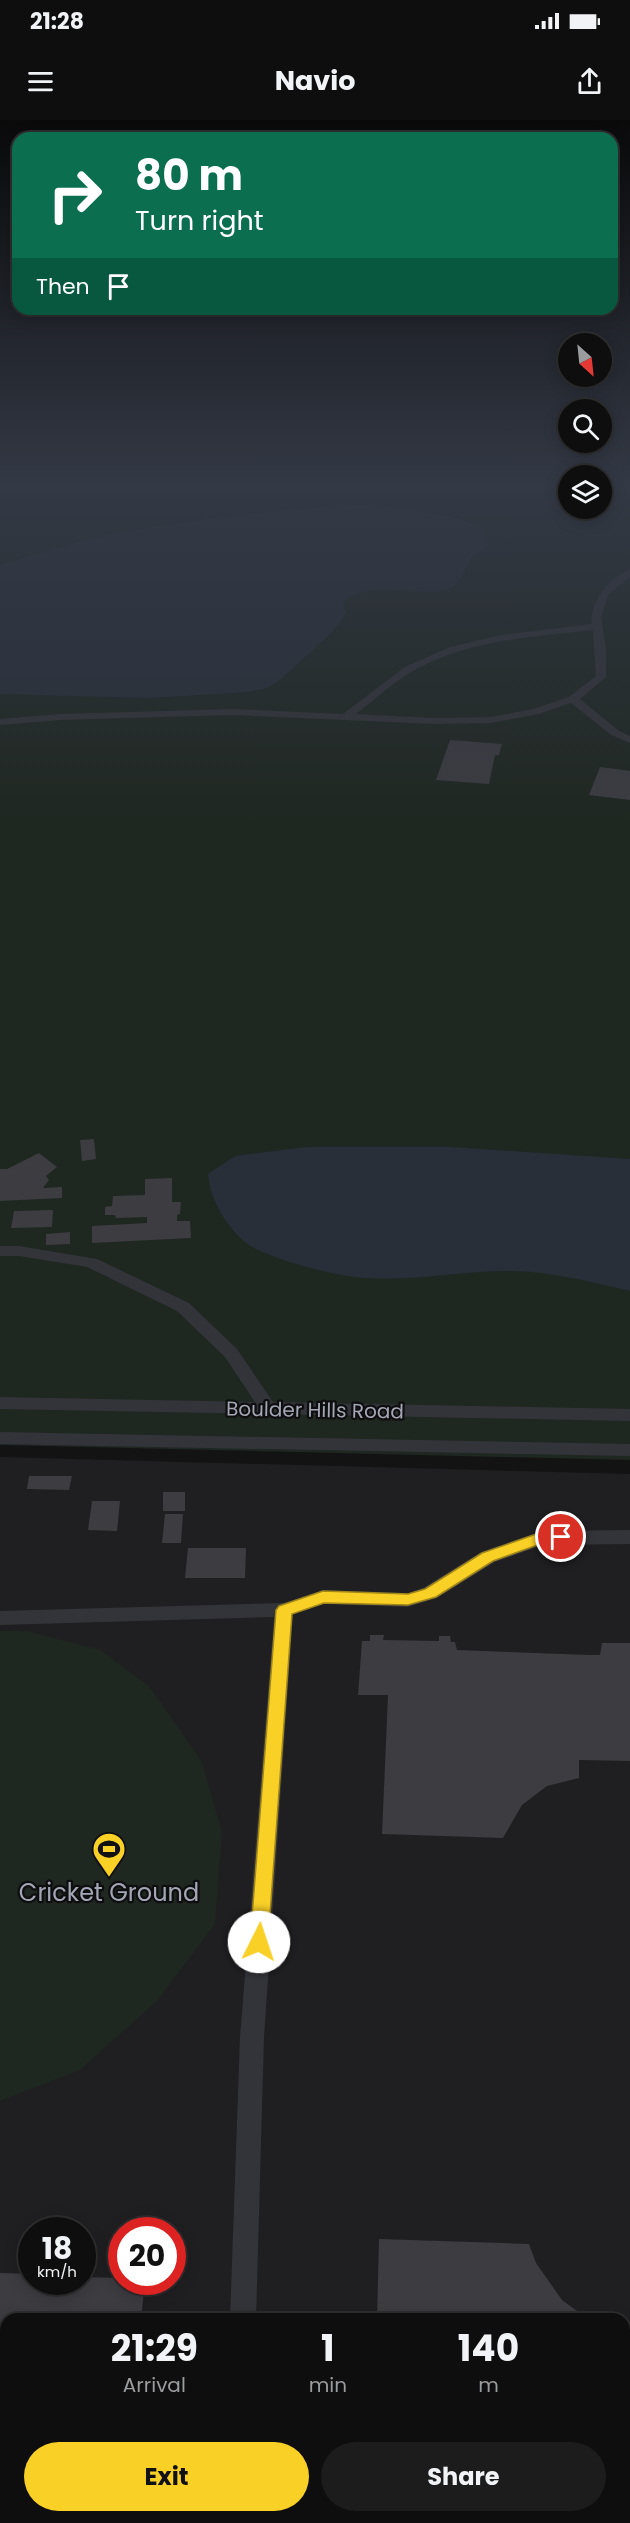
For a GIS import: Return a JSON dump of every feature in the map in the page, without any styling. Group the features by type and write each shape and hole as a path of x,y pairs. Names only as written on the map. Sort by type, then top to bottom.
{"lane":[{"path":"0,722 60,717 233,712 434,721 491,720 535,712 573,699 601,677 601,649 596,618 601,602"},
{"path":"347,716 410,669 460,647 536,634 597,627"},
{"path":"573,699 615,733 630,740"},
{"path":"0,1251 19,1251 91,1263 183,1307 231,1353 269,1410"},
{"name":"Boulder Hills Road","path":"0,1403 630,1416"},
{"name":"Boulder Hills Road","path":"0,1438 630,1450"},
{"path":"0,1618 284,1610 323,1597 408,1600 430,1593 488,1557 542,1538 630,1537"},
{"path":"243,2313 252,2037 284,1610"}],"shaded area":[{"path":"0,602 630,602 630,1460 0,1445"},
{"path":"0,602 343,602 345,614 333,631 281,679 267,688 248,692 149,698 0,694"},
{"path":"306,1147 451,1147 630,1159 630,1291 558,1275 514,1271 386,1279 356,1277 312,1268 258,1250 240,1237 224,1218 213,1196 208,1174 235,1156"},
{"path":"0,1457 630,1474 630,2313 0,2313"},
{"name":"Cricket Ground","path":"0,1631 27,1631 101,1650 150,1687 202,1762 222,1832 215,1924 157,2001 80,2070 0,2101"}],"building":[{"path":"450,740 502,744 499,755 495,755 489,784 436,780"},
{"path":"600,767 630,771 630,800 589,795"},
{"path":"94,1139 96,1159 82,1161 80,1140"},
{"path":"39,1153 57,1167 46,1176 49,1180 43,1188 62,1187 62,1198 0,1201 0,1169 7,1169"},
{"path":"172,1178 172,1202 181,1202 177,1221 190,1221 191,1238 92,1243 92,1226 147,1223 147,1217 116,1218 115,1215 105,1215 105,1207 112,1206 113,1196 145,1195 145,1179"},
{"path":"53,1210 52,1227 11,1228 14,1211"},
{"path":"70,1232 70,1244 46,1245 46,1234"},
{"path":"29,1476 72,1476 69,1490 27,1489"},
{"path":"163,1492 185,1492 185,1511 163,1511"},
{"path":"92,1501 120,1501 117,1531 88,1530"},
{"path":"165,1514 183,1514 181,1543 162,1543"},
{"path":"188,1548 246,1548 245,1578 185,1578"},
{"path":"370,1635 384,1635 383,1640 439,1641 439,1636 450,1636 457,1650 590,1655 600,1655 602,1643 630,1643 630,1761 579,1760 579,1778 547,1786 522,1805 503,1838 382,1834 388,1695 358,1695 362,1641 370,1641"},
{"path":"379,2239 529,2244 536,2263 562,2300 580,2313 377,2313"},
{"path":"0,2273 18,2274 18,2295 96,2295 96,2277 108,2278 108,2295 144,2295 142,2313 0,2313"}],"place":[{"name":"Cricket Ground","path":"109,1878"}],"route":[{"path":"259,1942 284,1610 323,1597 408,1600 430,1593 488,1557 542,1538 561,1537"}]}
